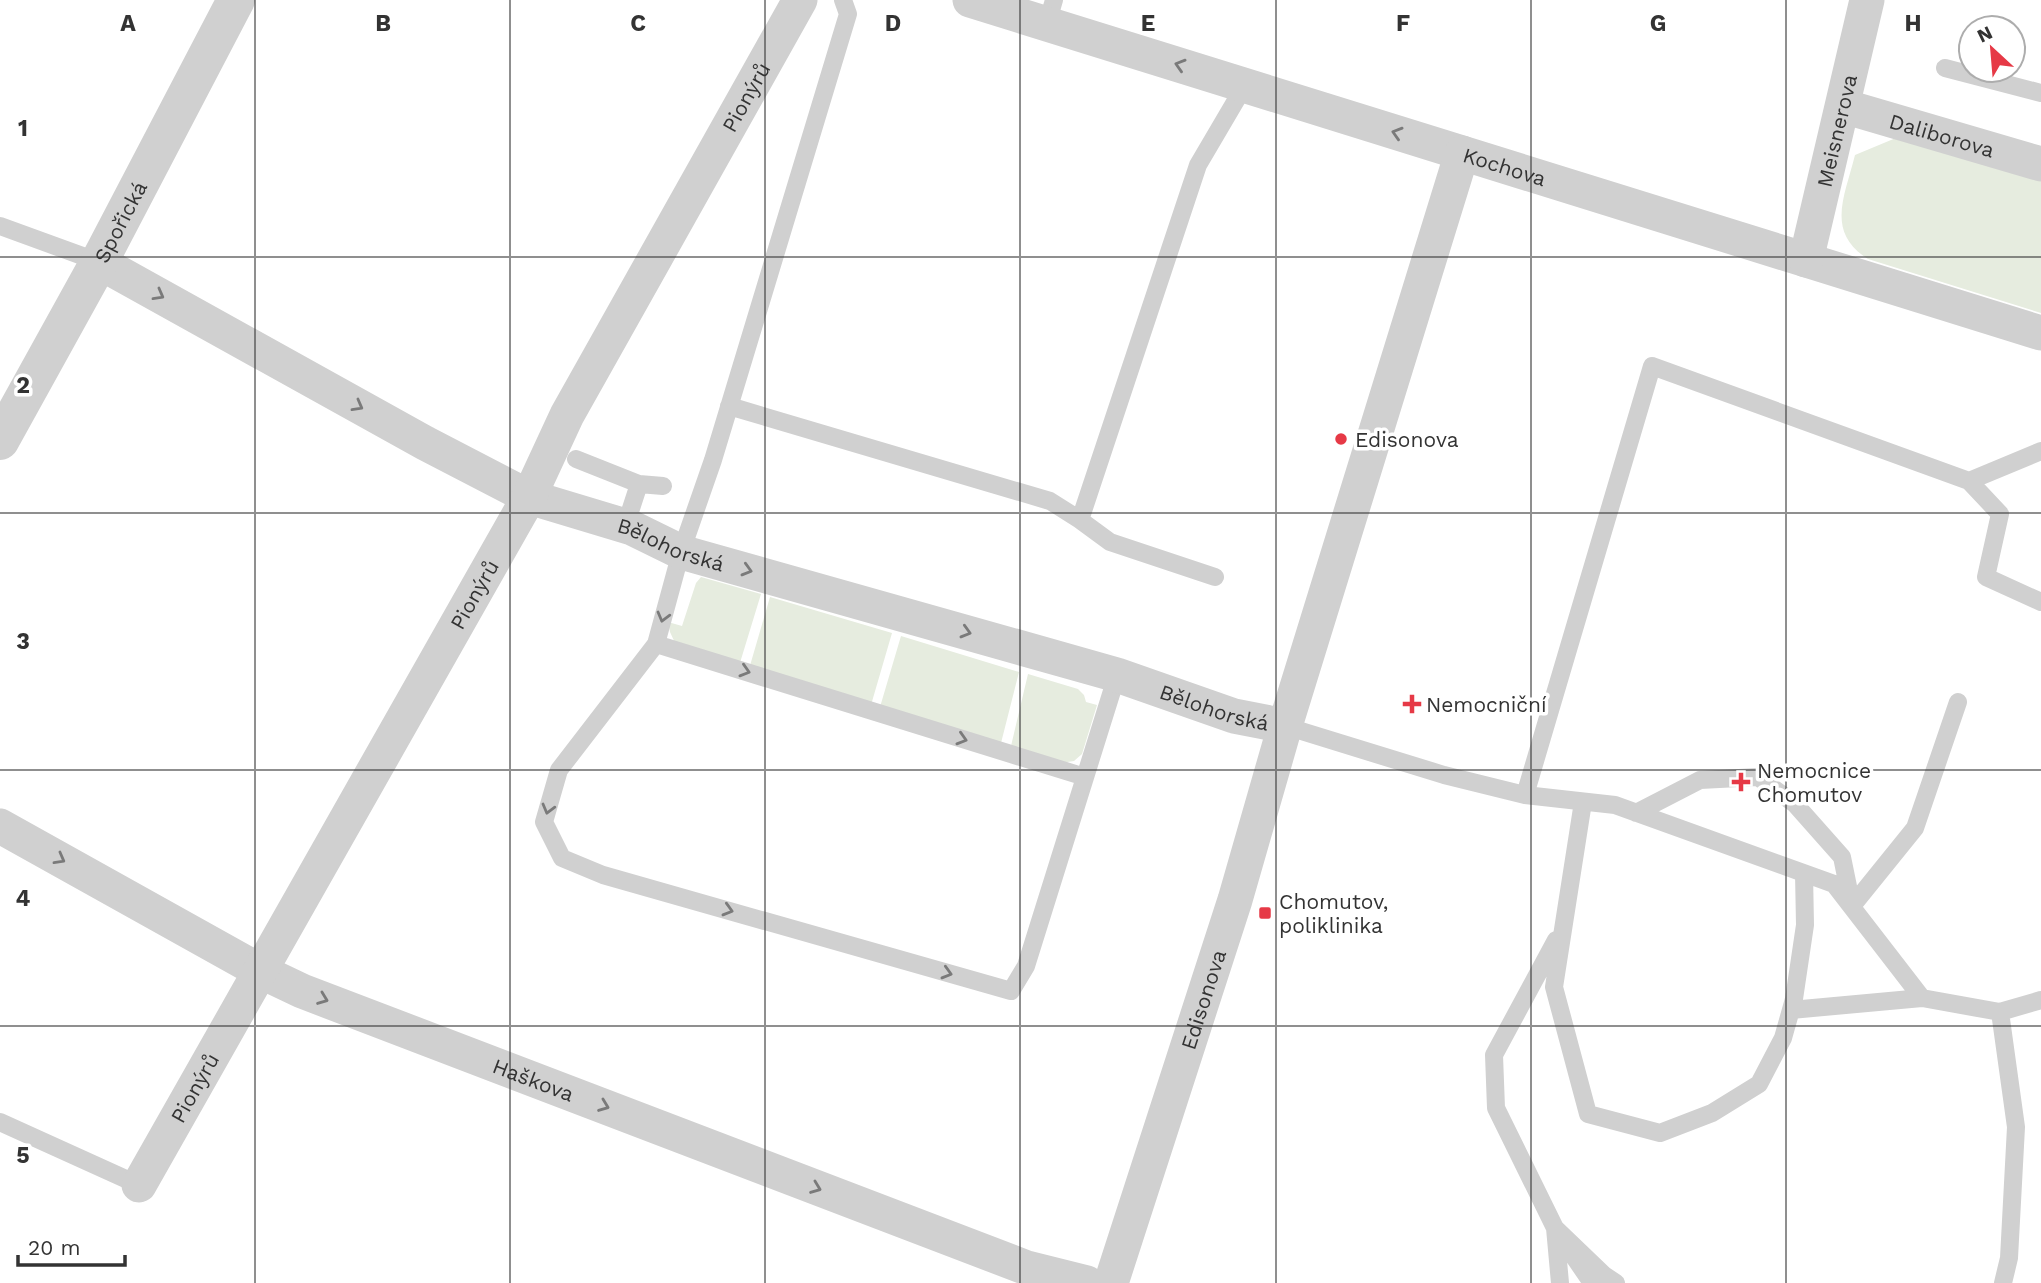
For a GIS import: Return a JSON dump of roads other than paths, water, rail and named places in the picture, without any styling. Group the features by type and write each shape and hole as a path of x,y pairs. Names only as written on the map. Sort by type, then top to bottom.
{"street":[{"name":"Spořická","path":"0,440 99,262 236,0"},
{"name":"Pionýrů","path":"139,1185 529,497 567,415 800,0"},
{"name":"Kochova","path":"970,0 1051,12 1245,85 2041,333"},
{"name":"Meisnerova","path":"1806,260 1867,0"},
{"name":"Daliborova","path":"1843,106 2041,164"},
{"name":"Edisonova","path":"1111,1283 1235,900 1285,726 1462,153"},
{"name":"Bělohorská","path":"99,262 425,443 529,497 625,527 681,552 1116,675 1234,716 1285,726"},
{"name":"Haškova","path":"0,826 260,971 302,991 1027,1268 1087,1283"}],"lane":[{"path":"843,0 848,14 713,460 681,552 656,644 559,770 544,822 562,858 603,875 1011,991 1027,966 1116,675"},
{"path":"1945,68 2041,93"},
{"path":"1080,520 1198,165 1245,85"},
{"path":"0,226 99,262"},
{"path":"1525,795 1652,366 1969,481 2000,514 1986,577 2041,602"},
{"path":"729,406 1051,501 1110,542 1215,577"},
{"path":"1969,481 2041,451"},
{"path":"576,459 639,484 663,486"},
{"path":"625,527 639,484"},
{"path":"656,644 1085,777"},
{"path":"1852,906 1915,828 1958,702"},
{"path":"1285,726 1444,775 1525,795 1615,805 1834,884 1922,998"},
{"path":"1636,813 1700,780 1758,776 1795,804 1842,857 1852,906"},
{"path":"1583,802 1554,987 1588,1114 1660,1133 1712,1113 1759,1084 1783,1038 1791,1010 1805,925 1804,873"},
{"path":"1563,928 1494,1055 1496,1108 1555,1228 1592,1283"},
{"path":"1791,1010 1922,998 2000,1012 2041,1000"},
{"path":"2000,1012 2016,1127 2009,1258 2003,1283"},
{"path":"0,1122 139,1185"},
{"path":"1555,1228 1560,1283"},
{"path":"1555,1228 1616,1283"}],"place":[{"name":"Edisonova","path":"1341,439"},
{"name":"Nemocniční","path":"1412,704"},
{"name":"Nemocnice Chomutov","path":"1741,782"},
{"name":"Chomutov, poliklinika","path":"1265,913"}]}
